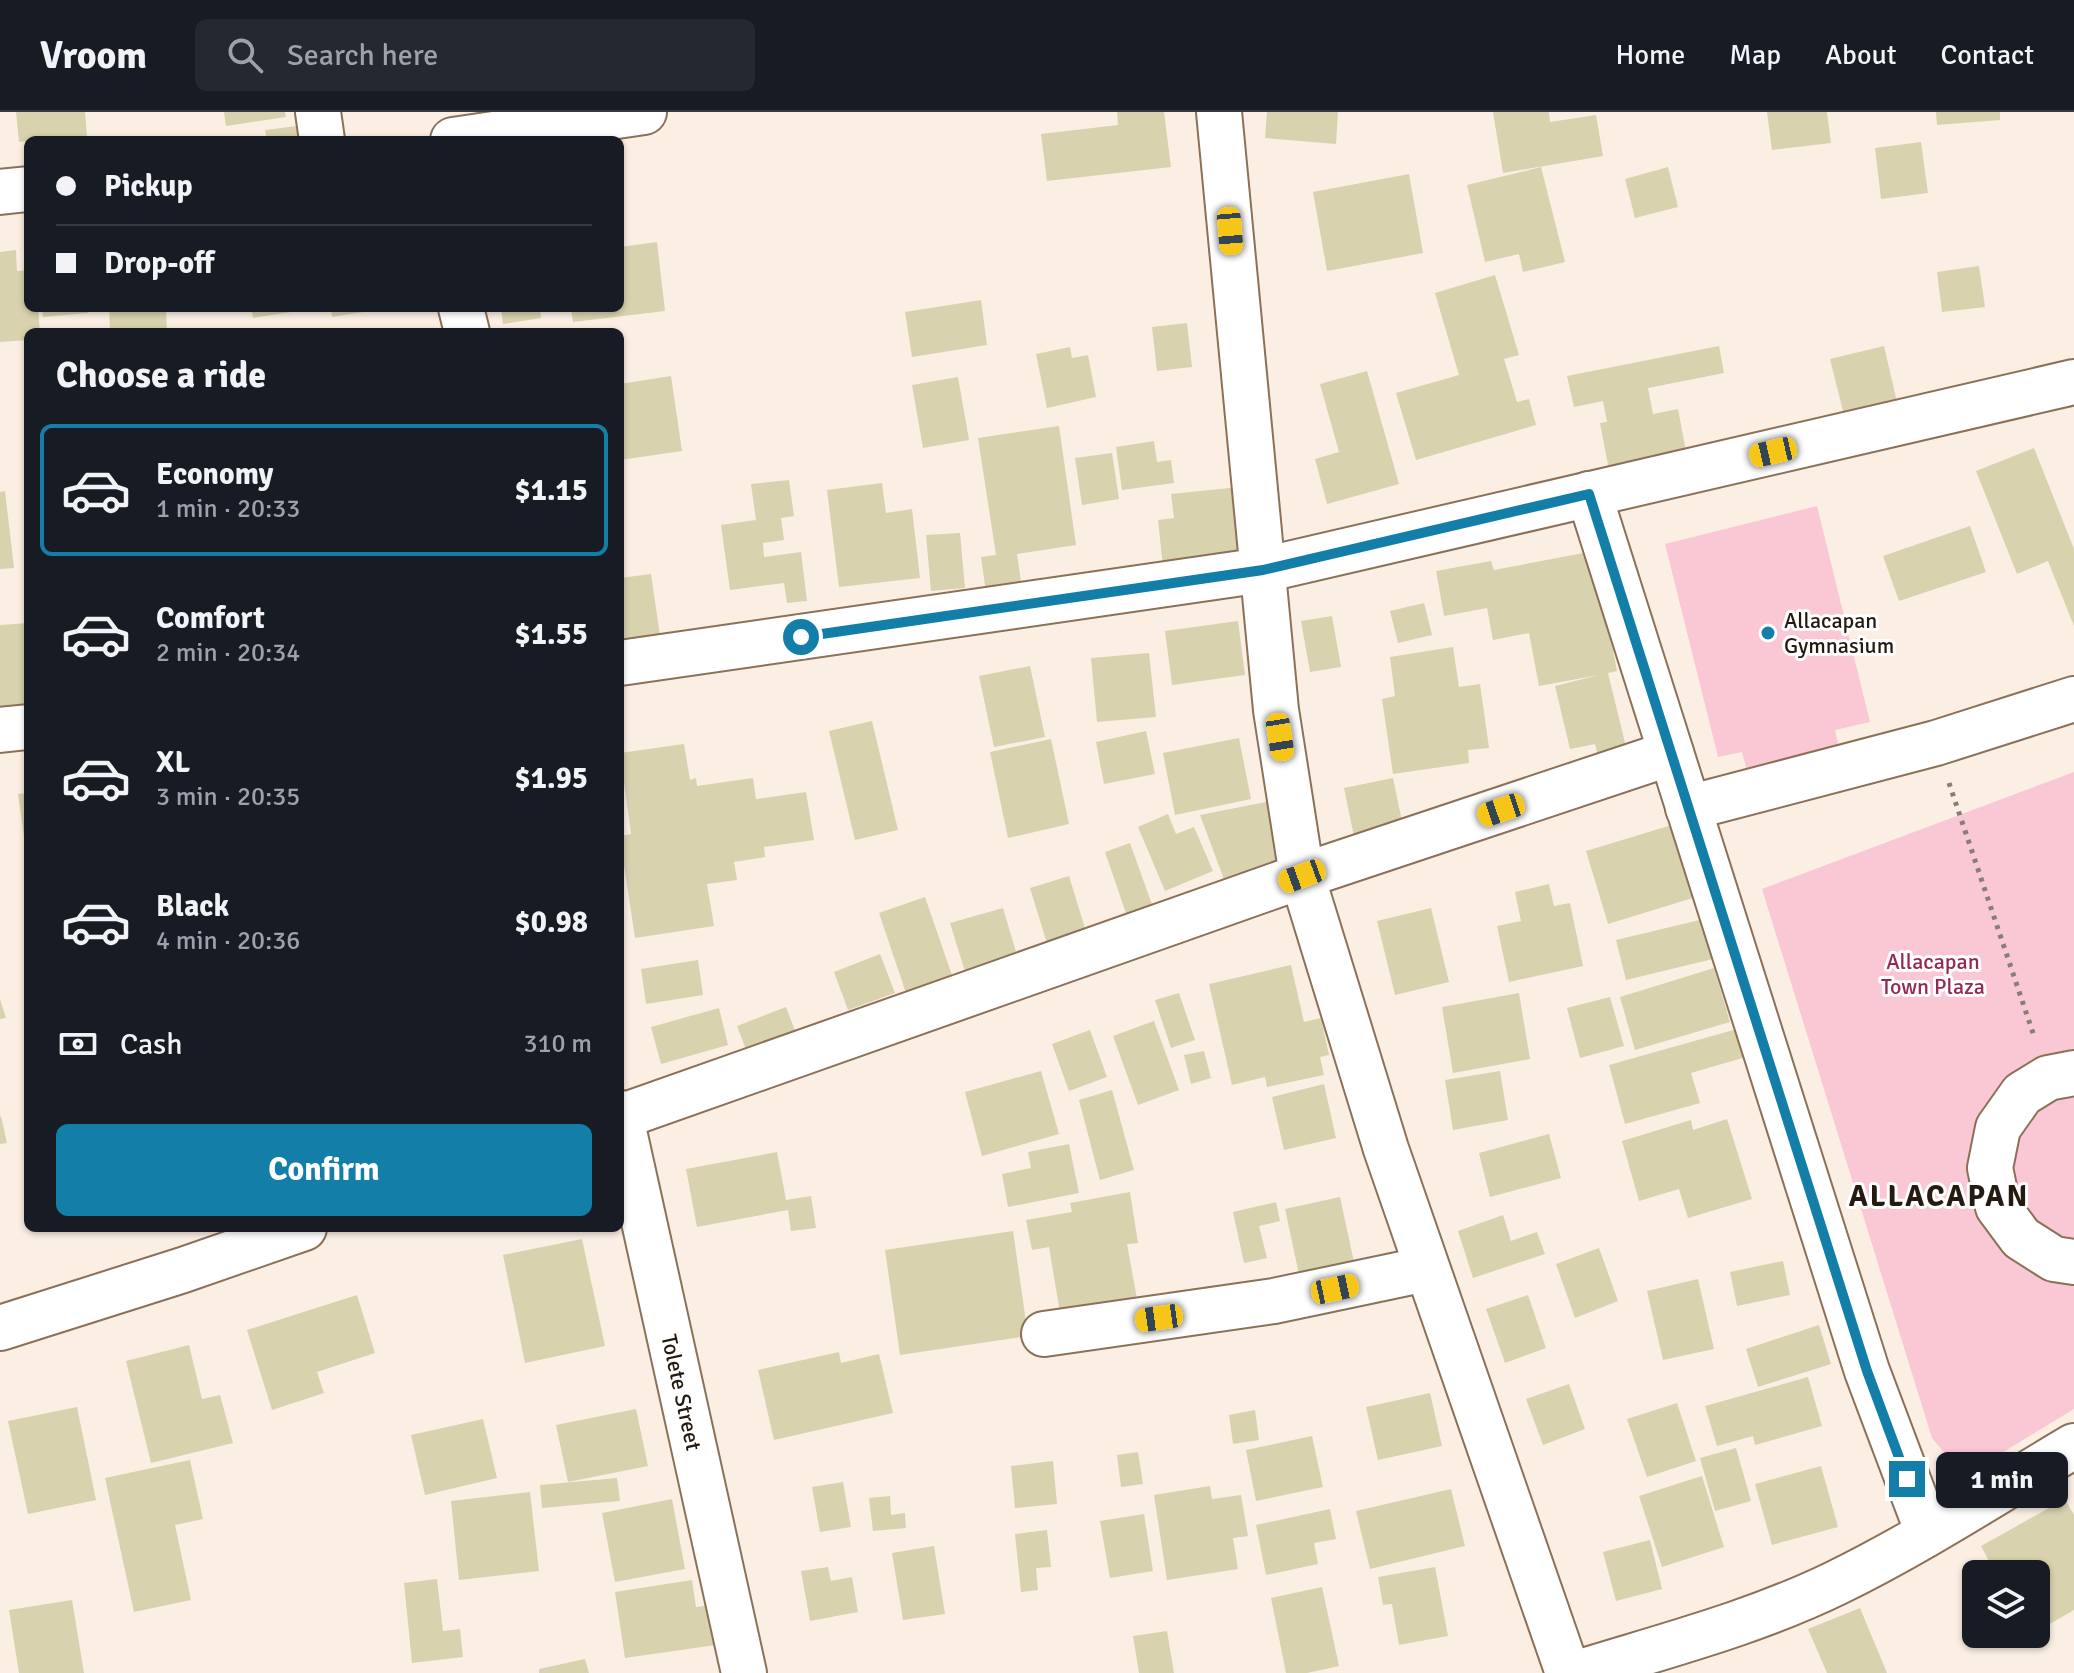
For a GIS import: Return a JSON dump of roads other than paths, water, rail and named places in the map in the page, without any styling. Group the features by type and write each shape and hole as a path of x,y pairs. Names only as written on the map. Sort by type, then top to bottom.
{"street":[{"path":"318,112 321,136"},
{"path":"1219,112 1276,710 1302,876 1426,1269 1568,1673"},
{"path":"479,136 629,113"},
{"path":"0,192 24,189"},
{"path":"624,662 1263,570 2074,382"},
{"path":"1589,494 1867,1371 1928,1533"},
{"path":"1688,808 1936,743 2074,699"},
{"path":"0,730 24,727"},
{"path":"624,1114 1302,876 1671,753"},
{"path":"2061,1075 2022,1094 1998,1128 1990,1168 1998,1207 2021,1238 2054,1259 2074,1262"},
{"name":"Tolete Street","path":"624,1133 744,1673"},
{"path":"0,1328 292,1232"},
{"path":"1044,1334 1274,1301 1426,1269"},
{"path":"1577,1673 1713,1632 1837,1583 2074,1446"}],"place":[{"name":"Allacapan Gymnasium","path":"1768,633"}],"district":[{"name":"ALLACAPAN","path":"1939,1196"}],"park label":[{"name":"Allacapan Town Plaza","path":"1933,974"}]}
